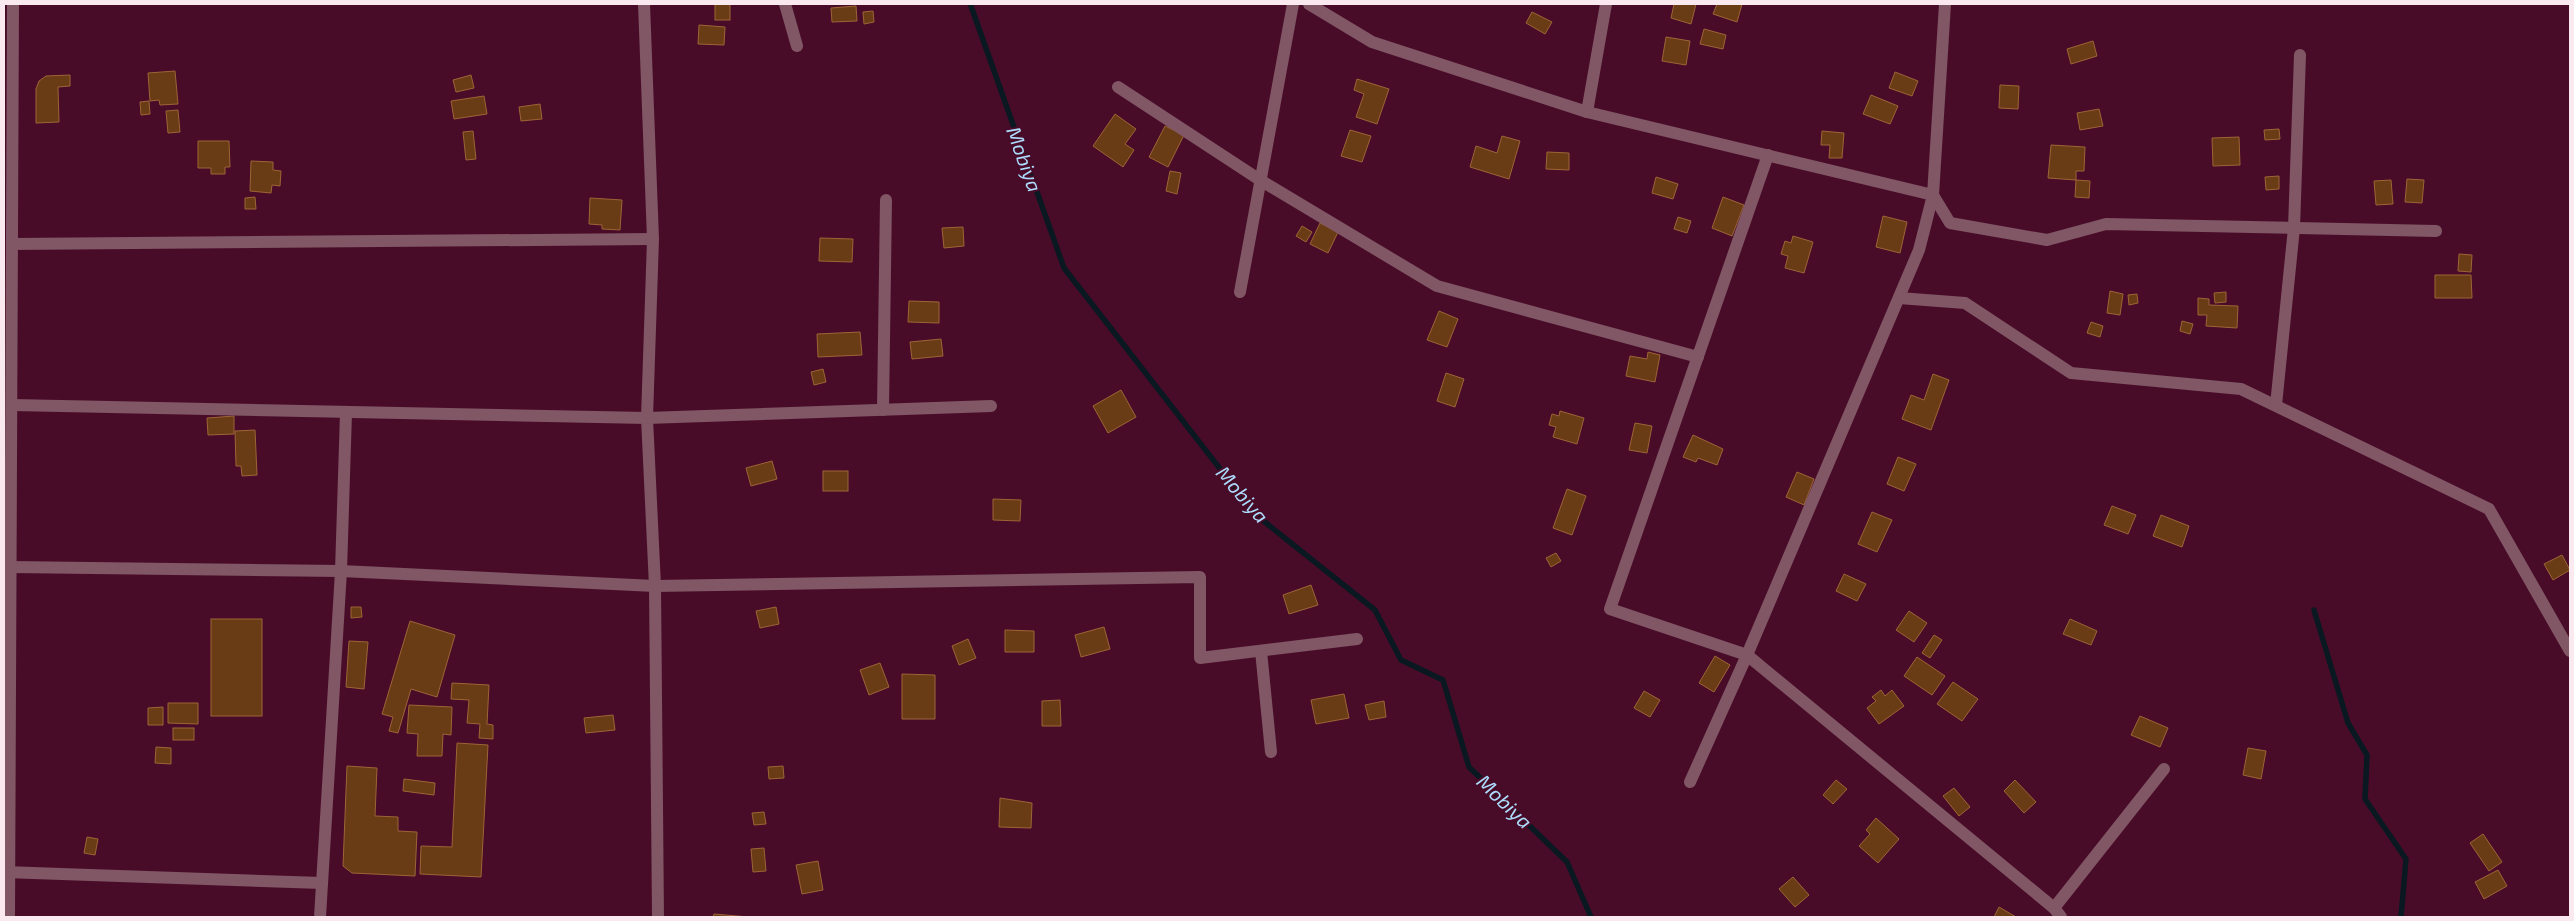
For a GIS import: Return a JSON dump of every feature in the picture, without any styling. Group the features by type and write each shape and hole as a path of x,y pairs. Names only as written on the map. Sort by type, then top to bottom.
{"street":[{"path":"9,917 6,872 7,652 10,567 7,452 12,405 12,244 8,41 13,4"},
{"path":"644,4 653,238 647,418 655,586 658,917"},
{"path":"785,4 797,46"},
{"path":"1240,292 1293,4"},
{"path":"1309,4 1372,42 1587,112 1933,195 1950,223 2046,240 2106,224 2436,231"},
{"path":"1587,112 1606,4"},
{"path":"1690,782 1747,655 1919,250 1933,195 1945,4"},
{"path":"2276,405 2294,228 2300,55"},
{"path":"1118,87 1260,180 1437,286 1698,357"},
{"path":"1768,155 1610,609 1747,655 2057,913 2164,769"},
{"path":"882,410 886,200"},
{"path":"12,244 653,238"},
{"path":"1899,298 1965,303 2071,373 2241,389 2489,509 2570,651"},
{"path":"12,405 647,418 991,406"},
{"path":"320,917 341,571 346,413"},
{"path":"10,567 341,571 655,586 1200,577 1200,658 1357,639"},
{"path":"1261,651 1271,752"},
{"path":"6,872 322,883"}],"building":[{"path":"715,4 730,4 730,20 715,20"},
{"path":"1674,4 1696,4 1691,24 1671,18"},
{"path":"1717,4 1742,4 1737,22 1713,14"},
{"path":"856,6 857,21 832,22 831,8"},
{"path":"873,11 874,22 864,24 863,12"},
{"path":"1532,12 1552,22 1545,34 1526,23"},
{"path":"699,25 725,27 724,45 698,44"},
{"path":"1704,29 1726,35 1723,49 1700,44"},
{"path":"1666,37 1690,41 1686,65 1662,61"},
{"path":"2093,41 2097,56 2071,64 2067,49"},
{"path":"175,71 178,104 160,105 159,100 150,101 148,73"},
{"path":"1895,72 1918,81 1912,96 1889,88"},
{"path":"70,75 70,86 58,87 59,122 36,123 36,89 39,81 46,76"},
{"path":"471,75 474,88 456,92 453,80"},
{"path":"1357,79 1389,89 1377,124 1356,117 1364,94 1354,90"},
{"path":"2000,85 2019,86 2018,109 1999,108"},
{"path":"1871,95 1898,106 1890,124 1863,114"},
{"path":"484,96 487,114 454,119 451,101"},
{"path":"149,101 150,114 141,115 140,102"},
{"path":"540,104 542,119 521,121 519,107"},
{"path":"2099,109 2103,126 2080,130 2077,113"},
{"path":"178,110 180,132 168,133 166,111"},
{"path":"1115,114 1136,129 1125,144 1134,150 1123,167 1093,146"},
{"path":"1165,126 1184,135 1168,167 1149,157"},
{"path":"2279,129 2280,139 2265,140 2264,130"},
{"path":"1350,130 1371,136 1362,162 1341,156"},
{"path":"473,131 476,159 466,160 463,132"},
{"path":"1822,131 1844,133 1842,158 1829,158 1830,145 1821,145"},
{"path":"1502,136 1520,141 1509,179 1470,167 1476,146 1497,153"},
{"path":"2239,137 2240,165 2213,166 2212,138"},
{"path":"198,141 229,141 230,167 225,167 225,174 211,174 211,168 198,168"},
{"path":"2051,145 2085,147 2084,171 2076,171 2076,180 2048,178"},
{"path":"1547,152 1569,153 1569,170 1546,169"},
{"path":"251,161 273,162 273,170 281,171 280,186 272,185 271,193 250,191"},
{"path":"1170,171 1181,173 1177,194 1166,191"},
{"path":"2279,176 2279,189 2266,190 2265,177"},
{"path":"1656,177 1678,184 1673,199 1652,193"},
{"path":"2407,179 2424,180 2422,203 2405,202"},
{"path":"2076,180 2090,181 2089,198 2075,197"},
{"path":"2391,180 2393,204 2376,205 2374,181"},
{"path":"255,197 256,209 245,209 245,198"},
{"path":"1723,197 1744,205 1732,236 1712,228"},
{"path":"590,198 622,200 620,230 602,229 602,225 589,224"},
{"path":"1883,216 1907,222 1900,253 1876,247"},
{"path":"1678,217 1691,221 1687,233 1674,229"},
{"path":"1320,223 1338,232 1328,253 1310,244"},
{"path":"1302,226 1312,232 1306,242 1296,236"},
{"path":"963,227 964,246 944,248 942,228"},
{"path":"1793,236 1813,242 1804,273 1785,268 1788,256 1781,254 1785,241 1791,243"},
{"path":"820,238 853,239 852,262 819,261"},
{"path":"2459,254 2472,255 2471,272 2458,271"},
{"path":"2435,275 2471,275 2472,298 2435,298"},
{"path":"2110,291 2123,294 2120,315 2107,313"},
{"path":"2226,292 2226,302 2215,303 2214,293"},
{"path":"2137,294 2138,303 2129,305 2128,295"},
{"path":"2198,298 2209,299 2209,305 2238,306 2237,328 2206,326 2207,315 2198,315"},
{"path":"909,301 939,302 939,323 908,322"},
{"path":"1439,311 1458,319 1447,347 1427,340"},
{"path":"2182,321 2193,324 2190,334 2180,331"},
{"path":"2091,322 2103,326 2100,337 2087,333"},
{"path":"860,332 862,355 818,357 817,334"},
{"path":"941,339 943,356 912,359 910,342"},
{"path":"1648,352 1660,355 1655,382 1626,376 1630,356 1647,359"},
{"path":"823,369 826,382 814,385 811,372"},
{"path":"1446,373 1464,379 1455,407 1437,401"},
{"path":"1933,374 1949,380 1931,430 1902,419 1911,395 1924,400"},
{"path":"1121,390 1136,417 1108,433 1093,406"},
{"path":"1560,411 1584,418 1577,444 1553,437 1556,427 1549,425 1552,414 1559,416"},
{"path":"234,416 234,434 208,435 207,418"},
{"path":"1635,423 1652,426 1647,453 1629,450"},
{"path":"255,430 257,475 242,476 241,466 236,466 235,431"},
{"path":"1693,435 1723,449 1717,465 1698,458 1696,462 1683,457"},
{"path":"1898,457 1916,464 1904,491 1887,484"},
{"path":"772,461 777,479 751,486 746,468"},
{"path":"823,471 848,471 848,491 823,491"},
{"path":"1797,472 1814,479 1804,505 1786,497"},
{"path":"1567,489 1586,496 1572,535 1553,528"},
{"path":"993,499 1021,500 1020,521 993,520"},
{"path":"2112,506 2136,515 2128,534 2104,525"},
{"path":"1872,512 1892,520 1877,552 1858,544"},
{"path":"2161,515 2189,526 2182,547 2153,536"},
{"path":"1556,553 1561,561 1551,567 1546,558"},
{"path":"2562,555 2570,570 2553,580 2544,564"},
{"path":"1844,574 1866,584 1857,601 1836,591"},
{"path":"1311,585 1318,605 1289,614 1283,595"},
{"path":"351,607 361,607 362,617 351,618"},
{"path":"776,607 779,624 760,628 756,611"},
{"path":"1909,611 1927,623 1914,642 1896,630"},
{"path":"211,619 262,619 262,716 211,716"},
{"path":"2070,619 2097,631 2091,645 2063,634"},
{"path":"410,621 455,635 437,697 411,689 398,733 389,731 393,717 382,714"},
{"path":"1104,627 1110,649 1081,657 1075,635"},
{"path":"1005,630 1034,631 1034,652 1005,652"},
{"path":"1934,635 1942,640 1930,658 1922,653"},
{"path":"968,639 976,658 959,665 952,646"},
{"path":"349,641 368,642 364,689 346,687"},
{"path":"1715,656 1730,665 1714,692 1699,683"},
{"path":"1917,657 1945,676 1932,695 1904,676"},
{"path":"880,663 889,687 869,695 860,670"},
{"path":"902,674 935,675 935,719 902,719"},
{"path":"1953,682 1978,699 1962,721 1937,704"},
{"path":"452,683 489,685 487,724 493,725 493,739 479,738 480,724 467,723 469,700 451,699"},
{"path":"1881,690 1885,696 1892,690 1904,706 1879,724 1867,708 1876,701 1872,697"},
{"path":"1644,691 1660,700 1650,717 1634,708"},
{"path":"1344,694 1349,718 1316,724 1311,700"},
{"path":"1060,700 1061,726 1042,726 1042,701"},
{"path":"1384,701 1386,717 1369,720 1365,705"},
{"path":"168,703 198,703 198,724 168,723"},
{"path":"409,705 452,707 451,735 443,734 442,756 417,756 418,734 407,733"},
{"path":"163,707 163,725 148,725 148,708"},
{"path":"613,715 615,730 586,733 584,718"},
{"path":"2140,716 2168,728 2160,747 2131,735"},
{"path":"173,728 194,728 194,740 173,740"},
{"path":"457,743 488,745 481,877 420,874 421,846 452,847"},
{"path":"156,747 171,748 171,764 155,763"},
{"path":"2248,748 2266,751 2261,779 2243,775"},
{"path":"347,766 377,768 375,816 398,817 398,831 417,832 415,876 352,873 343,866"},
{"path":"783,766 784,778 769,779 768,767"},
{"path":"404,779 435,783 434,795 403,791"},
{"path":"1836,780 1847,789 1833,804 1823,795"},
{"path":"2015,780 2036,802 2024,813 2004,791"},
{"path":"1954,788 1970,807 1959,816 1943,796"},
{"path":"1000,798 1032,803 1031,828 999,827"},
{"path":"764,812 766,824 754,825 752,813"},
{"path":"1876,818 1899,839 1878,863 1859,846 1870,834 1866,830"},
{"path":"2483,834 2502,862 2489,871 2470,843"},
{"path":"87,837 98,839 95,855 84,853"},
{"path":"764,848 766,871 753,872 751,849"},
{"path":"818,861 823,890 802,894 796,865"},
{"path":"2498,870 2507,886 2484,899 2475,882"},
{"path":"1793,877 1809,895 1795,907 1779,889"},
{"path":"1999,907 2016,917 1994,917"},
{"path":"714,914 749,917 713,917"}],"waterway":[{"name":"Mobiya","path":"971,6 1064,268 1256,515 1375,610 1401,660 1443,680 1469,767 1567,862 1591,917"},
{"path":"2314,610 2348,723 2367,755 2365,799 2406,859 2401,917"}]}
